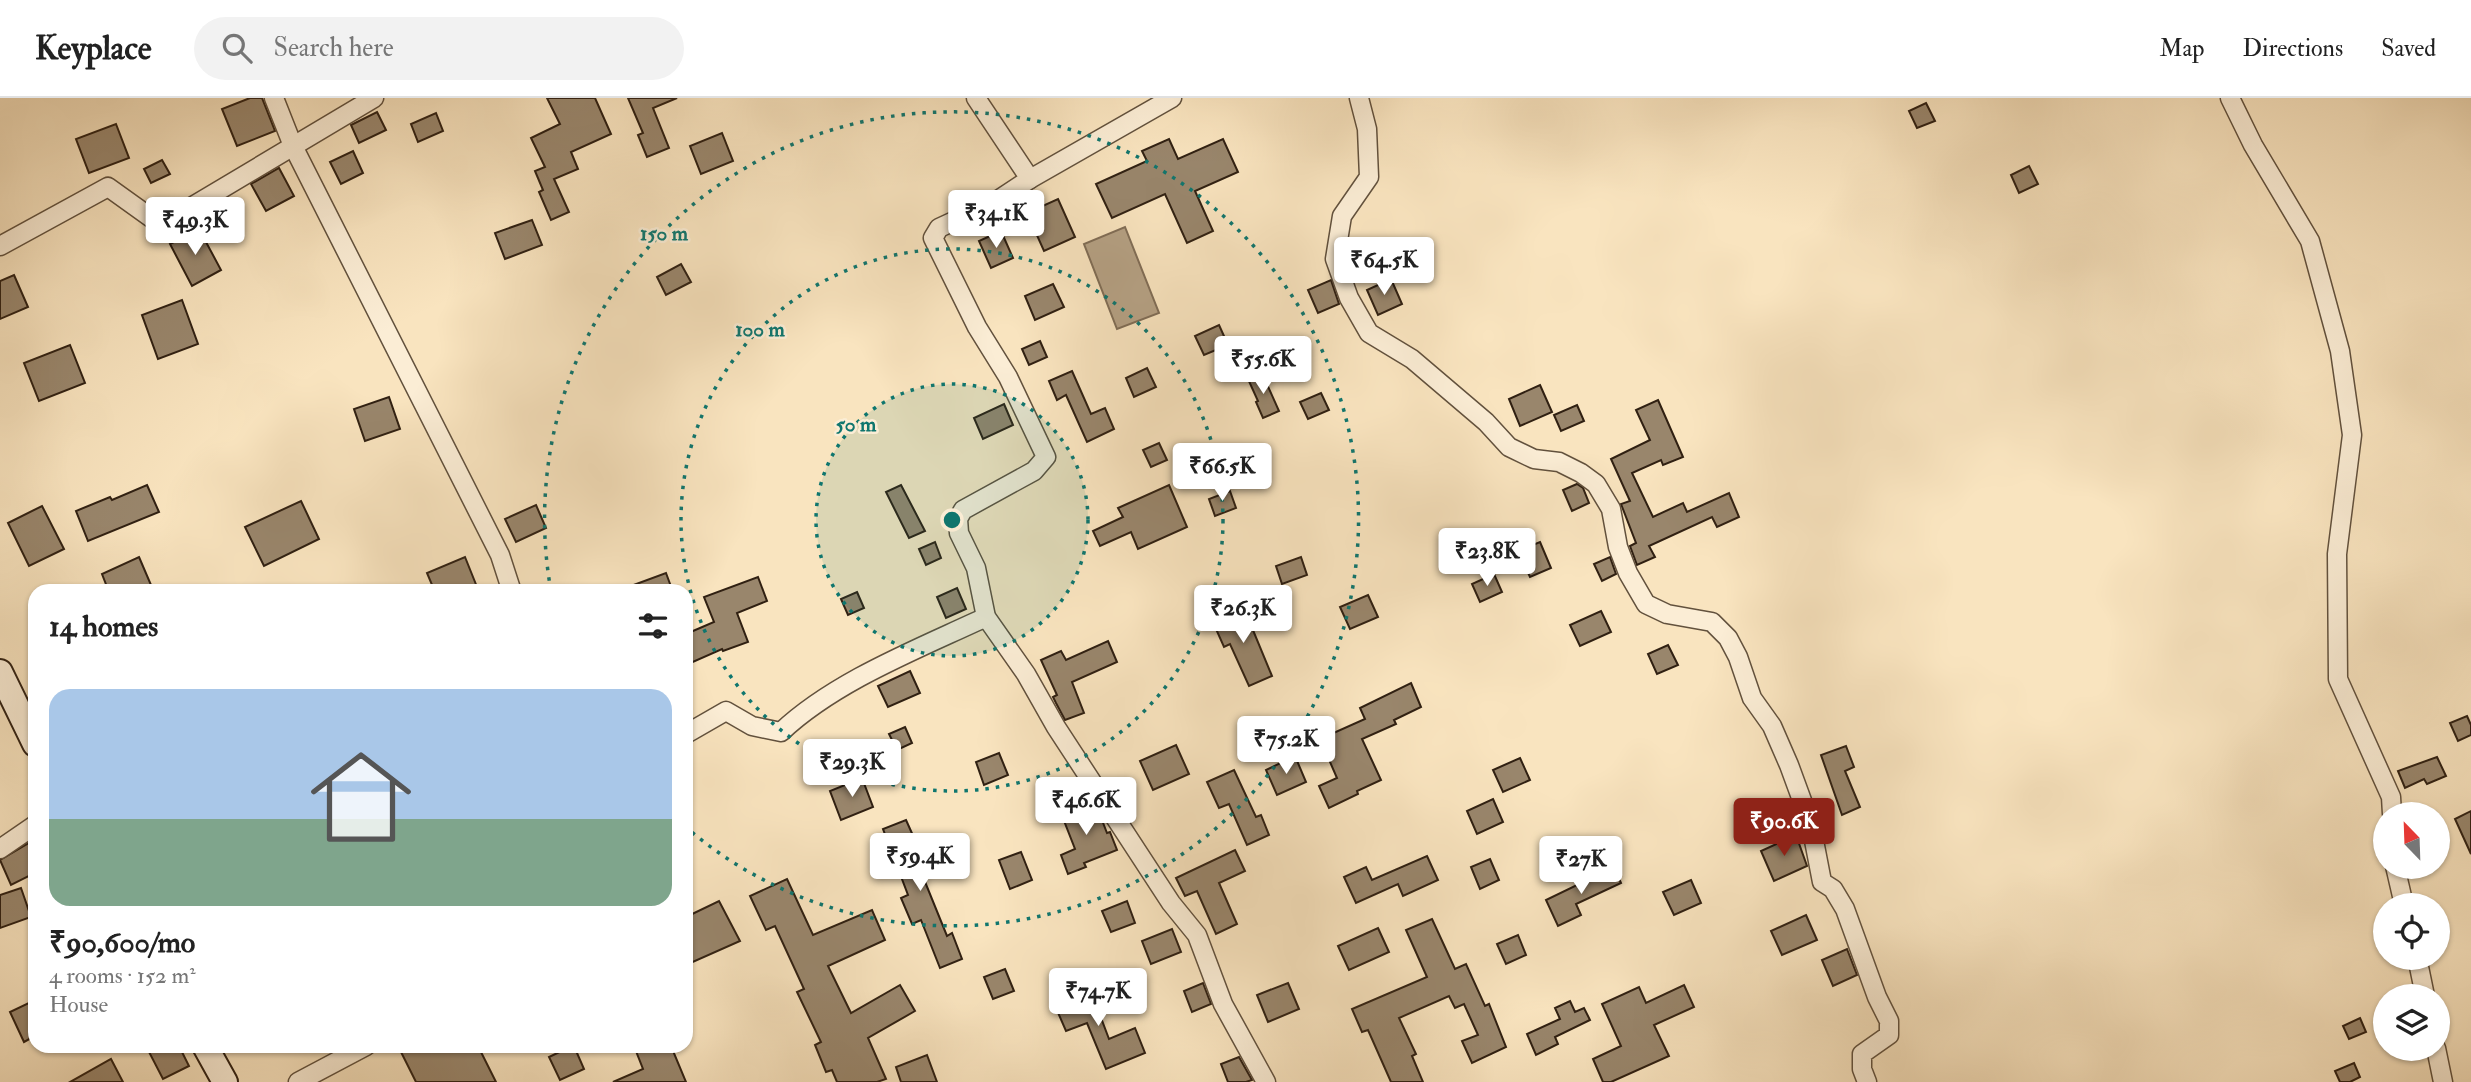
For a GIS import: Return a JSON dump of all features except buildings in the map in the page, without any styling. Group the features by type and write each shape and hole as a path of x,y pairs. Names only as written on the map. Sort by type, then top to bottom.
{"main road":[{"path":"0,672 8,706 28,734"},
{"path":"209,1053 225,1082"}],"street":[{"path":"274,98 293,146 500,555 509,584"},
{"path":"0,246 108,187 161,225 374,98"},
{"path":"976,98 1030,179"},
{"path":"1172,98 995,202 939,228 933,238 977,327 1008,377 1046,457 1034,471 963,510 958,519 959,533 976,568 986,617 1026,674 1056,727 1171,903 1197,935 1223,1004 1266,1082"},
{"path":"1359,98 1367,130 1369,177 1342,216 1335,258 1349,298 1369,333 1412,359 1486,422 1509,447 1534,459 1559,462 1596,484 1611,509 1618,547 1628,573 1646,604 1667,614 1712,622 1728,638 1738,657 1752,698 1772,726 1789,765 1811,825 1822,882 1833,889 1845,909 1888,1021 1889,1035 1862,1054 1862,1069 1867,1082"},
{"path":"2230,98 2253,145 2310,241 2340,351 2352,435 2337,554 2338,680 2392,802"},
{"path":"693,730 726,711 752,726 781,732 817,702 850,683 986,617"},
{"path":"0,849 28,830"},
{"path":"298,1082 353,1053"},
{"path":"2438,1061 2442,1082"}],"shaded area":[{"path":"1125,227 1159,313 1117,329 1084,244"}]}
